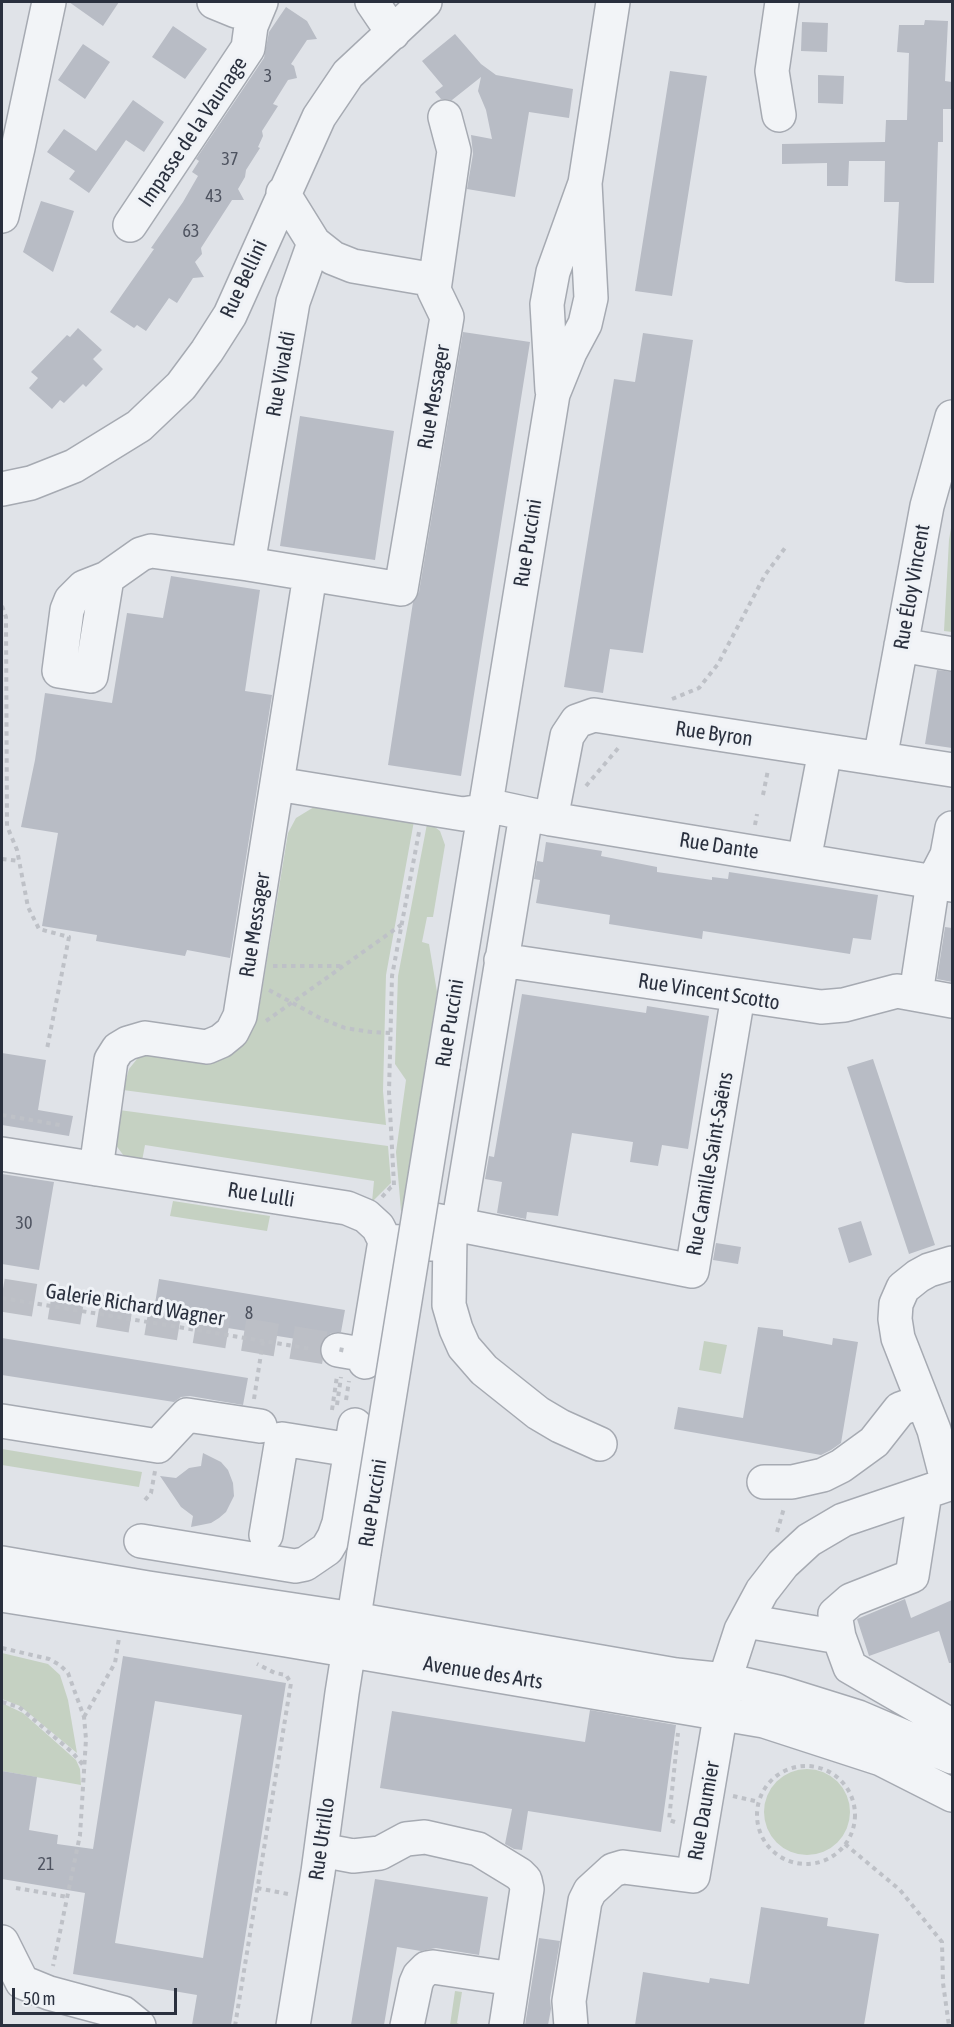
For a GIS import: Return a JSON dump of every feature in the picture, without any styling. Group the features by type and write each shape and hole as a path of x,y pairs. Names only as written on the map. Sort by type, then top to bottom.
{"street":[{"path":"2,216 49,2"},
{"path":"214,2 236,11 247,11 261,2"},
{"name":"Impasse de la Vaunage","path":"130,225 248,48 251,26 261,2"},
{"path":"372,2 393,33"},
{"name":"Rue Bellini","path":"2,489 31,483 74,466 140,426 181,386 230,315 319,117 348,74 425,2"},
{"name":"Rue Puccini","path":"348,1652 553,394 548,304 553,272 585,183 613,2"},
{"path":"779,115 772,71 782,2"},
{"name":"Rue Messager","path":"107,578 141,554 151,551 401,589 447,317 434,290 454,151 445,117"},
{"path":"284,193 314,243 333,258 353,266 435,280"},
{"name":"Rue Vivaldi","path":"248,564 293,302 314,243"},
{"name":"Rue Éloy Vincent","path":"880,759 927,506 952,417"},
{"name":"Rue Messager","path":"232,1032 240,1016 310,575"},
{"path":"901,645 952,654"},
{"name":"Rue Byron","path":"600,1444 560,1426 531,1407 484,1370 464,1347 449,1305 454,1231 501,960 567,736 577,721 594,716 952,770"},
{"path":"804,860 825,751"},
{"name":"Rue Dante","path":"277,783 463,814 500,808 543,814 943,883"},
{"path":"916,994 943,883 952,828"},
{"name":"Rue Vincent Scotto","path":"501,960 821,1007 844,1005 897,991 952,1001"},
{"name":"Rue Camille Saint-Saëns","path":"419,1217 454,1231 692,1271 738,996"},
{"path":"96,1169 111,1060 118,1048 145,1038 207,1047 221,1041 232,1032"},
{"name":"Rue Lulli","path":"2,1154 347,1208 366,1216 378,1227 385,1241"},
{"path":"344,1359 385,1241 432,1244 454,1231"},
{"path":"952,1263 929,1270 909,1282 899,1293 895,1319 898,1338 936,1423 942,1487 912,1576 851,1600 835,1614 839,1637 850,1667 952,1726"},
{"path":"764,1482 792,1482 823,1475 841,1467 874,1443 900,1409 936,1423"},
{"path":"2,1421 158,1446 187,1415 255,1424"},
{"path":"141,1541 295,1566 305,1564 327,1549 339,1523 343,1423 282,1439 266,1535"},
{"path":"721,1714 730,1661 746,1621 762,1591 783,1564 809,1540 843,1520 942,1487"},
{"path":"2,1563 354,1619 676,1675 726,1680 778,1692 858,1717 952,1757"},
{"name":"Avenue des Arts","path":"2,1595 764,1721 855,1749 909,1772 952,1795"},
{"path":"746,1621 839,1637"},
{"name":"Rue Utrillo","path":"293,2025 321,1850 348,1652"},
{"name":"Rue Daumier","path":"571,2025 569,2001 585,1902 590,1891 612,1870 623,1867 693,1876 721,1714"},
{"path":"321,1850 353,1856 380,1853 406,1839 424,1837 478,1849 519,1874 525,1880 527,1889 506,2025"},
{"path":"2,1942 22,1982 49,1993 123,2013 139,2025"},
{"path":"407,2025 416,1983 427,1968 513,1979"}],"path":[{"path":"543,814 579,796 638,723 667,701 699,688 718,664 765,575 785,548"},
{"path":"2,606 6,617 7,826 17,850 28,907 39,929 69,937 47,1049"},
{"path":"763,795 768,770"},
{"path":"395,1196 389,1135 392,976 423,807"},
{"path":"2,859 19,861"},
{"path":"232,1032 259,1026 401,925"},
{"path":"247,972 280,967 345,966"},
{"path":"247,972 266,988 320,1018 345,1028 391,1033"},
{"path":"2,1115 60,1125"},
{"name":"Galerie Richard Wagner","path":"2,1298 263,1341 344,1359"},
{"path":"255,1424 263,1341"},
{"path":"343,1423 344,1359"},
{"path":"343,1423 344,1359"},
{"path":"84,1717 115,1664 120,1633 126,1615"},
{"path":"2,1648 49,1659 60,1665 68,1673 84,1717 86,1739 80,1835 49,1993"},
{"path":"235,2025 291,1683 286,1675 264,1669"},
{"path":"2,1702 19,1707 72,1752 85,1767"},
{"path":"678,1823 669,1820 679,1730"},
{"path":"800,1766 818,1767 836,1775 845,1785 855,1808 855,1821 845,1844 825,1860 813,1863 800,1864 777,1854 767,1845 758,1821 761,1796 767,1785 776,1776 800,1766"},
{"path":"845,1844 900,1890 942,1942 949,2025"},
{"path":"16,1888 68,1897"},
{"path":"257,1888 288,1895 290,1889"}],"green space":[{"path":"952,522 952,632 944,631"},
{"path":"314,807 414,821 386,975 383,1091 386,1125 123,1090 129,1069 141,1054 252,1027 259,1009 288,833 296,818"},
{"path":"427,824 431,824 440,831 445,845 433,917 427,917 422,942 429,944 437,992 403,1212 401,1211 396,1152 406,1080 395,1064 398,976"},
{"path":"119,1110 388,1146 391,1183 372,1202 374,1181 145,1145 142,1161 124,1156 115,1144"},
{"path":"173,1201 270,1216 267,1231 170,1216"},
{"path":"704,1341 727,1345 721,1374 699,1370"},
{"path":"2,1449 142,1472 139,1487 2,1465"},
{"path":"2,1653 48,1664 60,1675 68,1700 77,1753 20,1706 2,1699"},
{"path":"2,1703 23,1713 76,1760 80,1769 81,1785 2,1771"},
{"path":"807,1769 831,1776 843,1788 850,1812 843,1836 831,1848 807,1855 783,1848 771,1836 764,1812 771,1788 783,1776"},
{"path":"455,1991 462,1992 457,2023 459,2024 450,2025"}],"building":[{"path":"69,2 119,2 103,26"},
{"path":"286,7 307,21 317,39 307,40 291,64 294,66 297,78 288,80 273,104 278,106 262,131 263,136 258,147 260,148 246,170 238,189 244,200 232,200 201,248 202,254 195,262 204,277 193,278 177,303 169,298 146,331 137,325 134,328 110,312 154,249 151,248 183,202 198,176 192,172 199,161 196,159 264,58 269,32"},
{"path":"925,20 948,21 945,81 952,82 952,109 943,109 943,142 938,142 934,283 906,283 895,281 899,202 884,202 885,161 849,161 848,186 827,186 827,163 782,164 782,144 885,142 886,120 907,120 909,53 897,52 899,25 924,25"},
{"path":"802,22 828,23 827,52 801,51"},
{"path":"173,26 207,49 185,79 152,57"},
{"path":"455,34 481,64 496,75 573,89 569,118 529,112 515,197 467,189 473,154 471,135 492,139 486,110 478,91 481,77 452,100 441,99 435,92 443,86 422,61"},
{"path":"83,44 110,62 85,99 58,80"},
{"path":"670,71 707,76 672,296 635,291"},
{"path":"818,75 844,76 843,104 818,103"},
{"path":"133,100 164,122 144,152 126,140 89,193 69,179 75,171 47,152 64,129 96,151"},
{"path":"41,201 74,211 53,272 23,252"},
{"path":"78,328 102,350 93,359 103,369 86,387 83,384 64,403 60,400 52,409 29,388 38,378 31,372 67,335 70,337"},
{"path":"463,332 530,342 461,776 388,765 413,602 419,592"},
{"path":"643,333 693,340 643,653 610,649 603,693 564,687 614,379 635,382"},
{"path":"300,416 394,431 375,560 280,546"},
{"path":"171,576 260,590 245,691 272,695 230,958 187,950 185,956 96,941 97,935 42,926 58,833 21,827 35,760 45,693 112,703 127,613 163,618"},
{"path":"937,670 952,672 952,748 925,744"},
{"path":"546,842 602,851 601,856 657,867 657,872 712,880 712,877 728,879 729,872 878,895 871,940 853,938 850,954 703,931 702,939 609,924 610,915 536,903 540,880 534,879 537,861 543,862"},
{"path":"945,927 952,928 952,982 937,979"},
{"path":"522,994 646,1013 647,1006 709,1016 688,1149 662,1145 658,1166 630,1162 633,1142 572,1133 558,1216 527,1212 526,1219 497,1213 502,1182 485,1179 489,1156 494,1157"},
{"path":"2,1053 46,1060 38,1110 73,1116 69,1136 2,1125"},
{"path":"873,1059 935,1245 909,1254 847,1067"},
{"path":"2,1174 54,1182 39,1270 2,1264"},
{"path":"861,1221 872,1255 849,1263 838,1228"},
{"path":"716,1243 741,1247 738,1264 713,1260"},
{"path":"159,1279 345,1310 341,1332 331,1333 321,1343 153,1316"},
{"path":"758,1327 783,1330 783,1336 832,1345 833,1338 858,1342 841,1443 831,1450 821,1455 674,1429 678,1407 743,1418"},
{"path":"2,1338 248,1378 243,1405 190,1396 181,1397 174,1402 2,1375"},
{"path":"203,1453 221,1462 228,1470 233,1483 234,1496 226,1512 219,1518 211,1523 191,1527 193,1516 181,1507 160,1476 176,1478 189,1468 201,1466"},
{"path":"905,1599 911,1618 952,1600 952,1663 949,1663 939,1631 869,1656 857,1619"},
{"path":"123,1656 286,1683 231,2025 192,2025 197,1995 73,1974 85,1893 2,1879 2,1771 37,1777 29,1830 58,1835 57,1844 93,1849","holes":["155,1701 242,1715 203,1958 115,1943"]},
{"path":"590,1710 676,1725 661,1832 528,1811 522,1850 514,1849 505,1844 512,1809 380,1788 392,1711 585,1742"},
{"path":"375,1879 488,1897 479,1955 436,1948 421,1951 397,1947 384,2025 351,2025"},
{"path":"761,1907 828,1918 827,1926 879,1934 864,2025 635,2025 643,1972 709,1983 710,1978 749,1984"},
{"path":"539,1938 560,1941 550,1998 551,2009 548,2025 525,2025"}],"tunnel":[{"path":"2,1295 338,1350"}]}
